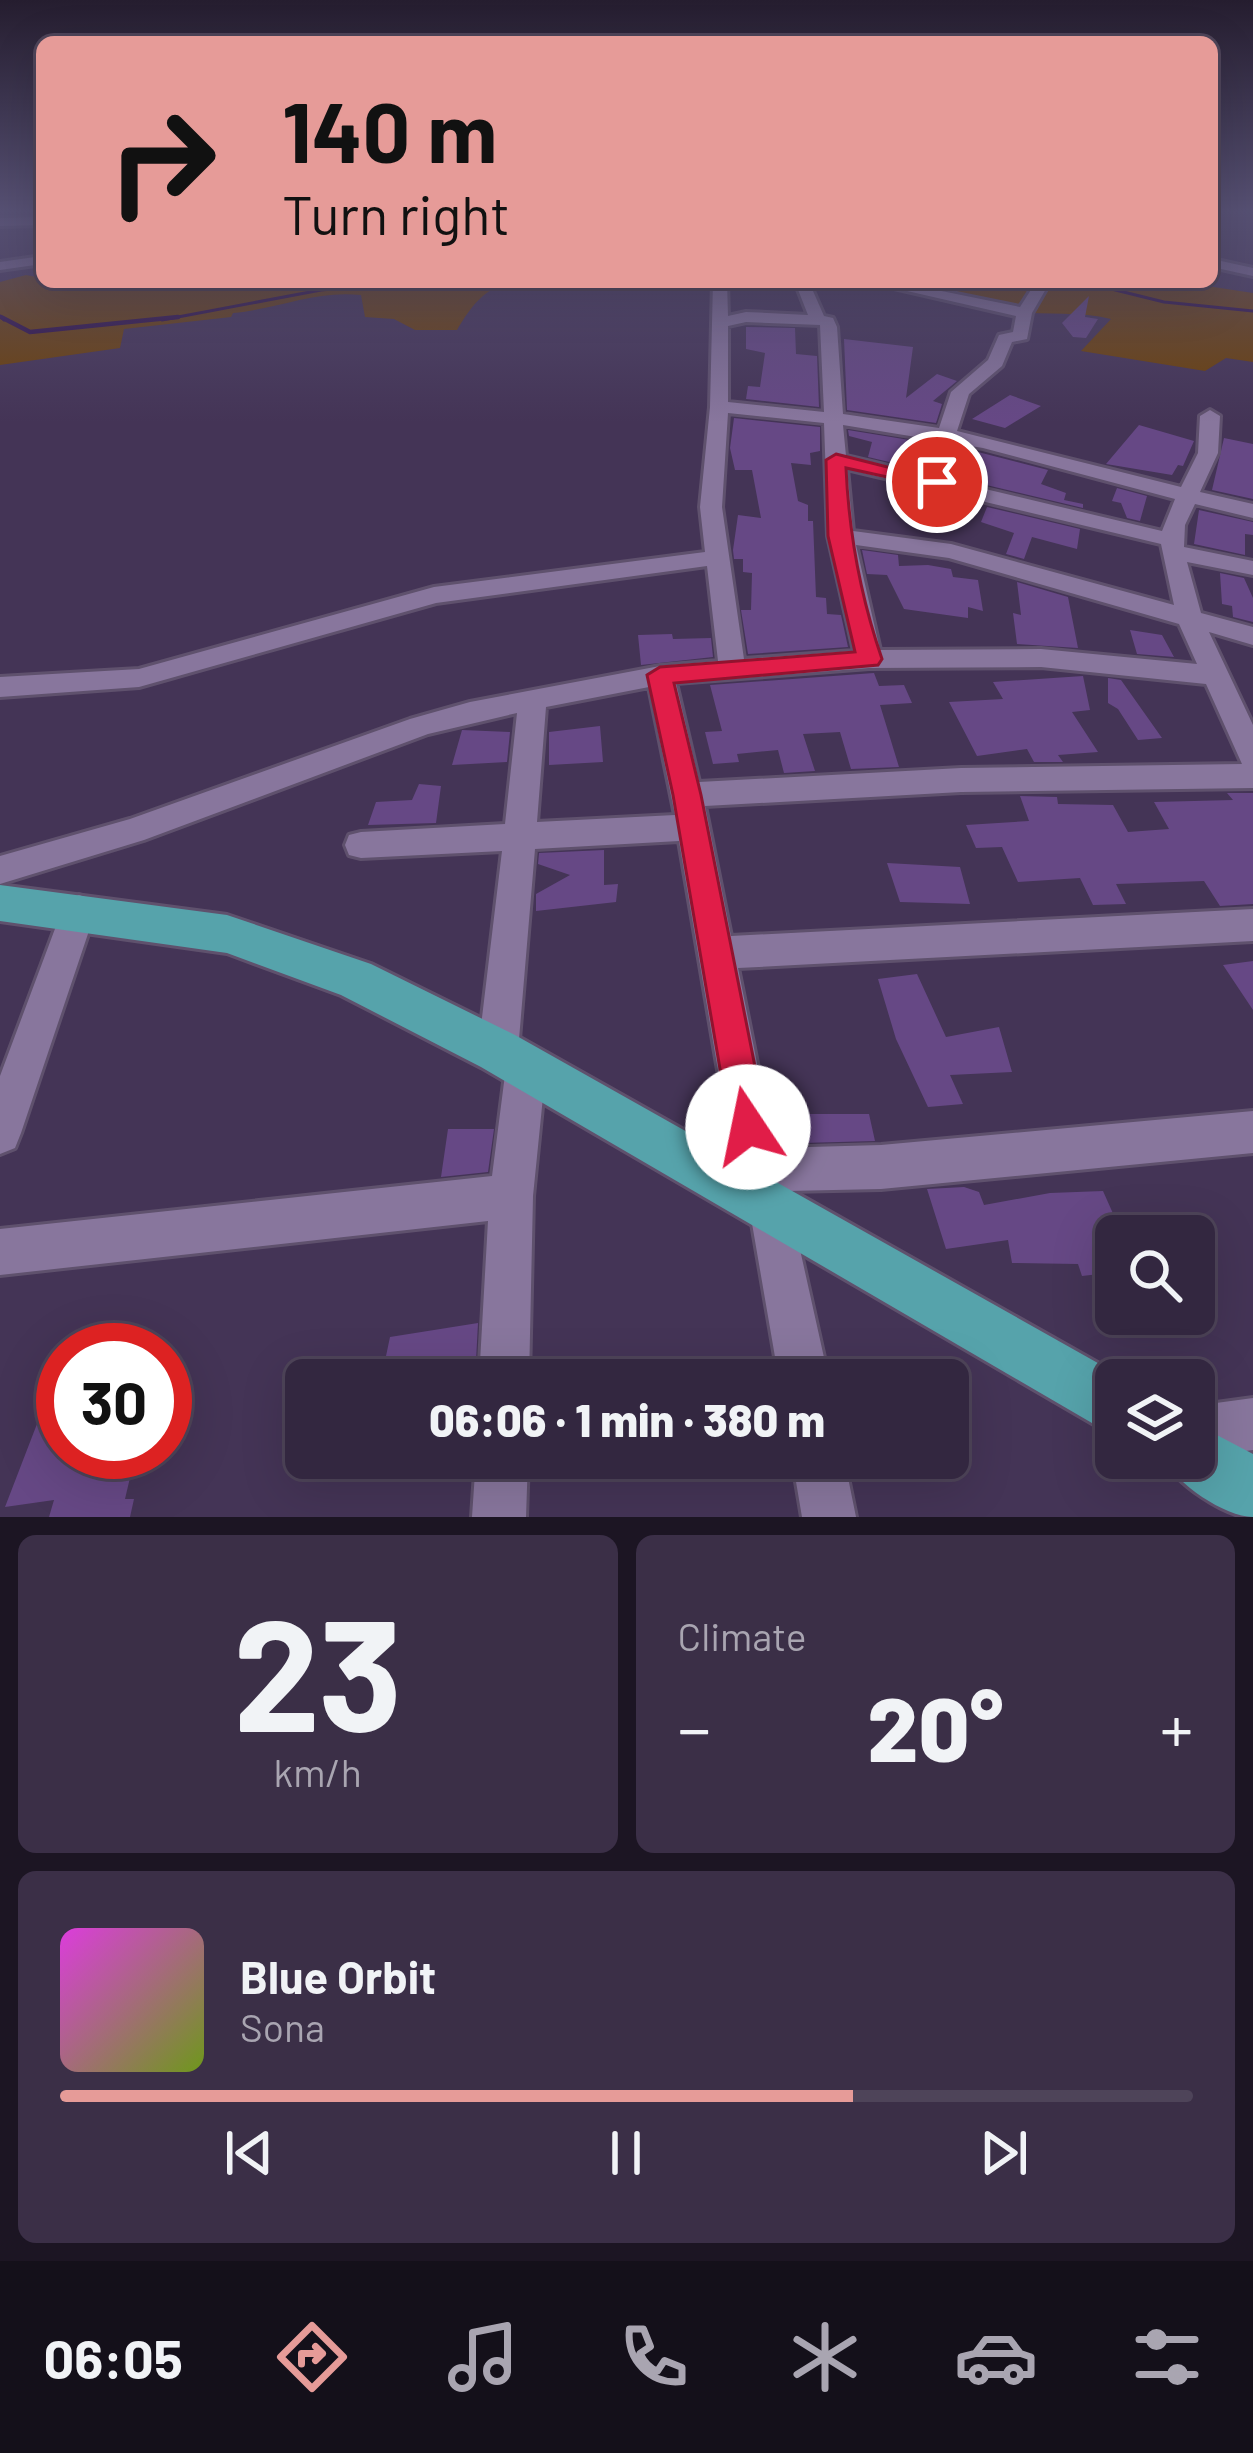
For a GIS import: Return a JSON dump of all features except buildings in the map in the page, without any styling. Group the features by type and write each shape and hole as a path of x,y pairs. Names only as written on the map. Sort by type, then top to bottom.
{"main road":[{"path":"0,903 79,910 227,934 355,980 764,1188 1095,1394"},
{"path":"1215,1467 1253,1490"}],"street":[{"path":"720,288 719,407 711,507 732,667"},
{"path":"805,288 818,320"},
{"path":"902,288 1024,314"},
{"path":"946,436 960,392 996,362 1005,339 1021,335 1024,314 1039,288"},
{"path":"720,322 746,317 818,320 827,321 830,327 839,536 869,659"},
{"path":"719,407 835,417 946,436 1253,511"},
{"path":"1210,416 1208,453 1186,497 1172,546 1190,619 1253,757"},
{"path":"836,460 1253,568"},
{"path":"839,536 951,550 1253,636"},
{"path":"0,687 95,685 434,595 717,558"},
{"path":"0,870 133,831 420,726 660,675 869,659 1041,658 1213,674"},
{"path":"660,675 799,1359"},
{"path":"506,1359 512,1059 533,700"},
{"path":"361,845 523,834 961,779 1253,776"},
{"path":"0,1133 79,910"},
{"path":"716,953 1253,925"},
{"path":"764,1188 880,1167 1253,1132"},
{"path":"0,1252 511,1196"},
{"path":"1215,1429 1253,1424"},
{"path":"500,1517 501,1479"},
{"path":"822,1479 830,1517"}],"shaded area":[{"path":"36,280 36,288 497,288 483,296 457,330 415,330 394,319 365,317 361,295 328,295 231,317 124,329 120,348 0,365 0,282"},
{"path":"919,288 1218,288 1253,293 1253,362 1226,358 1205,371 1081,351 1111,319 984,305"}],"waterway":[{"path":"178,317 345,288"},
{"path":"1107,288 1164,302 1253,311"},
{"path":"1,317 30,332 178,317"},
{"path":"1,317 4,320"},
{"path":"162,320 178,317"}],"route":[{"path":"748,1127 660,675 869,659 839,536 836,460 937,482"}]}
